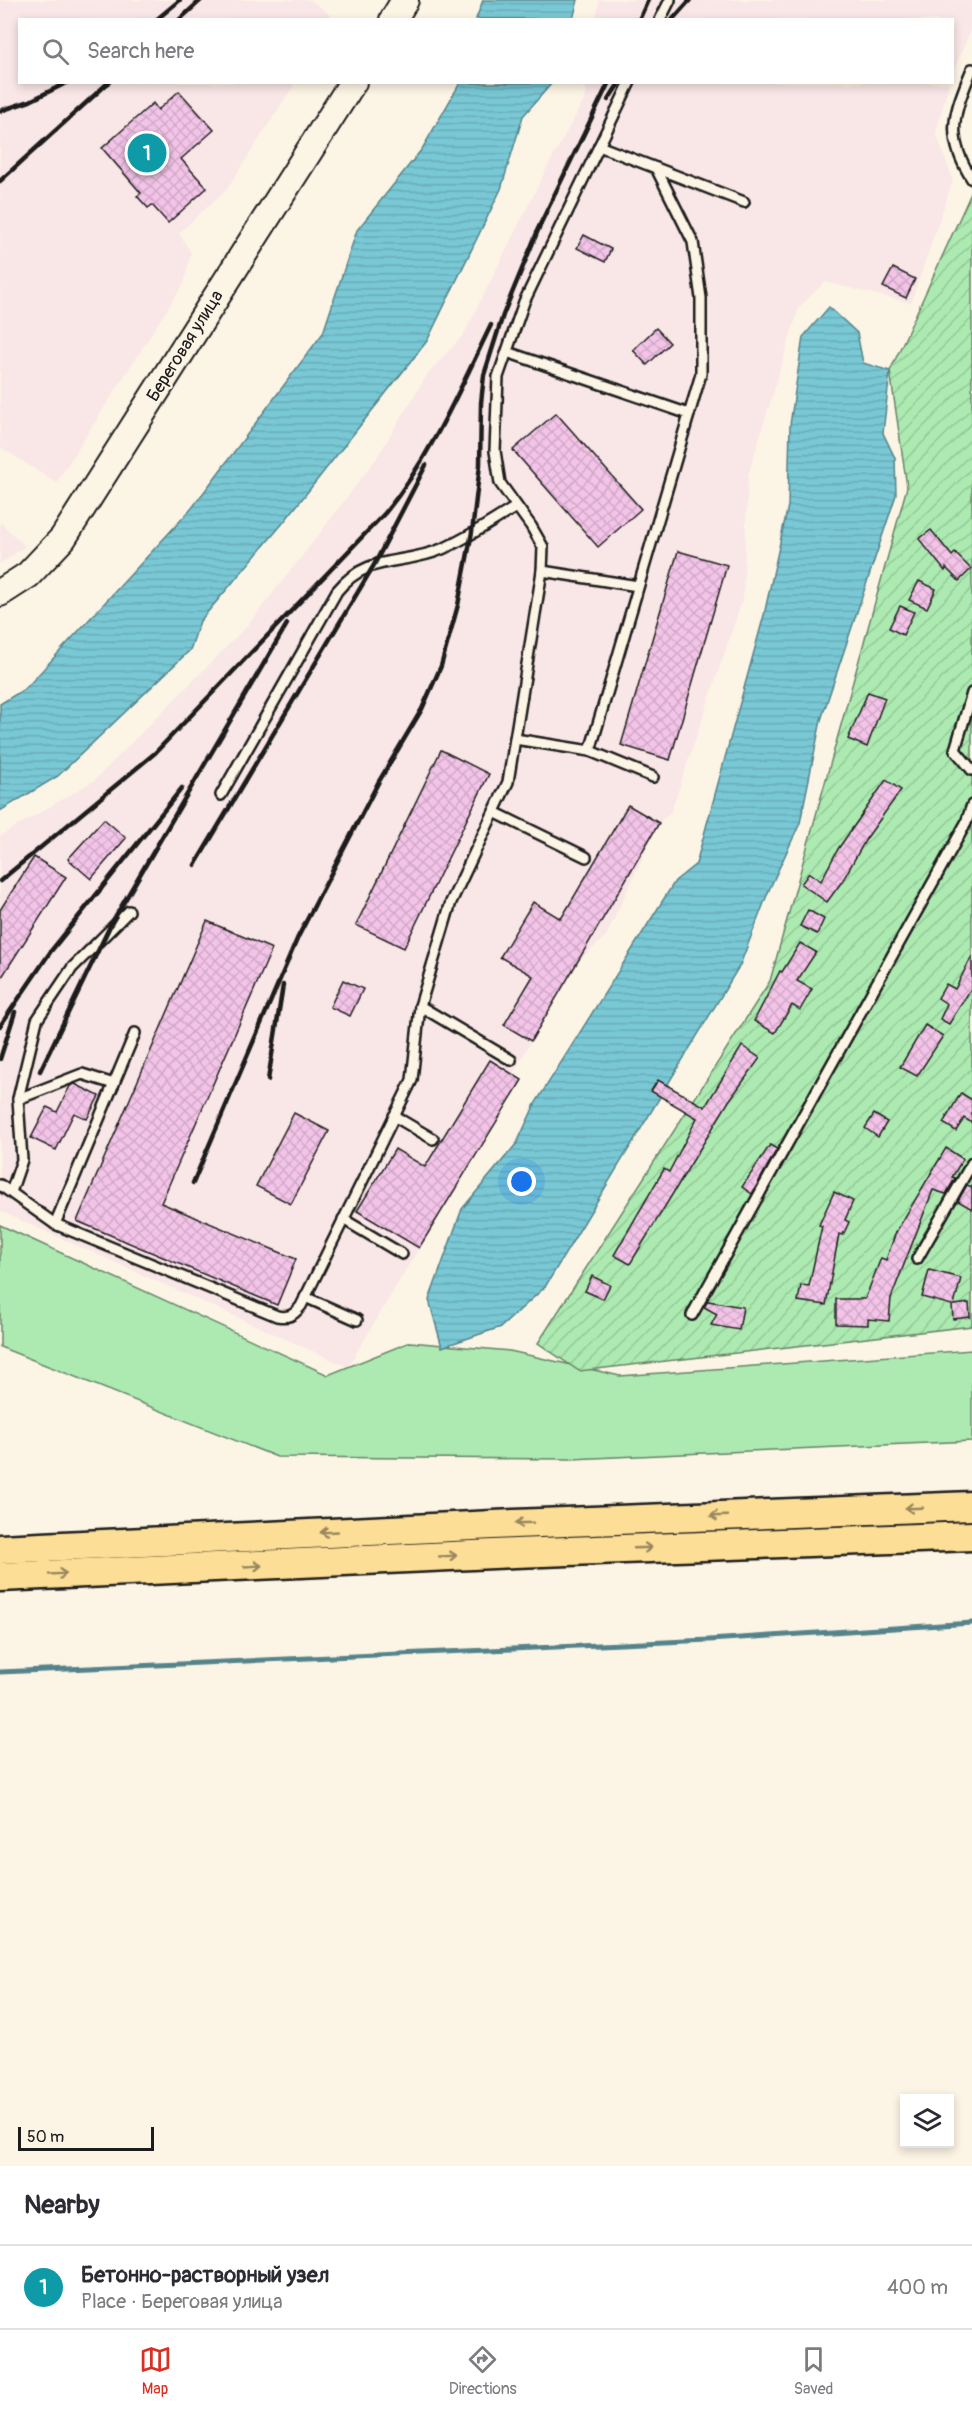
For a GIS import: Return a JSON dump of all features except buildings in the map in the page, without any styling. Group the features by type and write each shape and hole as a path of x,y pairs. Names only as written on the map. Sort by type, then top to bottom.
{"main road":[{"path":"2,1549 514,1524 972,1506"},
{"path":"0,1577 515,1553 972,1536"}],"street":[{"path":"394,18 405,0"},
{"name":"Береговая улица","path":"0,594 28,575 48,557 68,531 352,84"}],"lane":[{"path":"661,18 670,0"},
{"path":"972,69 955,110 955,141 964,167 972,179"},
{"path":"0,1185 55,1224 277,1316 286,1318 294,1315 305,1297 412,1080 420,1006 451,902 508,782 542,571 543,547 500,483 495,450 498,377 524,302 629,84"},
{"path":"599,146 744,202"},
{"path":"590,751 701,375 701,298 693,242 656,168"},
{"path":"507,352 689,414"},
{"path":"220,795 337,591 348,578 360,569 441,549 516,507"},
{"path":"542,571 638,586"},
{"path":"972,693 955,750 972,770"},
{"path":"515,739 590,751 653,777"},
{"path":"692,1315 966,823 972,805"},
{"path":"494,812 585,857"},
{"path":"11,1192 22,1160 18,1099 37,1020 72,968 129,911"},
{"path":"420,1006 511,1060"},
{"path":"55,1224 135,1033"},
{"path":"18,1099 82,1074 114,1084"},
{"path":"394,1116 433,1139"},
{"path":"917,1259 972,1163"},
{"path":"343,1219 402,1254"},
{"path":"305,1297 357,1320"}],"shaded area":[{"path":"0,0 311,0 334,18 18,18 18,84 294,84 227,189 179,233 191,253 184,283 56,483 0,447"},
{"path":"599,0 972,0 972,26 954,71 954,18 596,18"},
{"path":"587,84 949,84 936,133 953,180 911,303 825,282 799,307 748,476 743,598 671,812 659,823 606,936 577,963 531,1041 419,1248 348,1367 0,1211 0,836 95,780 247,626 376,459 427,375 464,334 550,162 584,100"},
{"path":"0,522 25,546 0,564"}],"green space":[{"path":"972,191 972,1326 579,1371 538,1343 770,981 907,487 890,371"},
{"path":"0,1225 328,1375 410,1342 510,1351 620,1376 972,1350 972,1441 571,1459 277,1457 0,1347"}],"water":[{"path":"483,0 578,0 573,18 476,18"},
{"path":"459,84 551,84 523,116 501,189 427,341 283,523 200,621 190,650 58,776 0,811 0,704 26,688 192,508 323,333 357,230 422,149"},
{"path":"829,307 857,333 863,363 890,371 883,433 895,458 896,495 821,720 800,823 769,890 740,965 545,1287 501,1327 442,1347 429,1300 462,1209 517,1143 535,1104 675,881 696,864 764,615 788,506 790,425 803,337"}],"waterway":[{"path":"0,1672 709,1640 972,1623"}],"railway":[{"path":"158,18 180,0"},
{"path":"181,18 201,0"},
{"path":"640,18 648,0"},
{"path":"674,18 690,0"},
{"path":"0,111 30,101 64,84"},
{"path":"0,181 107,84"},
{"path":"537,231 608,84"},
{"path":"608,100 619,84"},
{"path":"193,1183 298,937 378,783 422,709 441,666 458,605 472,532 480,465 484,375 503,315 541,223"},
{"path":"0,881 155,753 385,513 430,446 491,325"},
{"path":"195,865 374,565 426,465"},
{"path":"40,1071 111,924 287,624"},
{"path":"0,1026 51,951 182,788"},
{"path":"268,1080 283,985"},
{"path":"0,1059 15,1012"}],"place":[{"name":"Бетонно-растворный узел","path":"147,153"}]}
